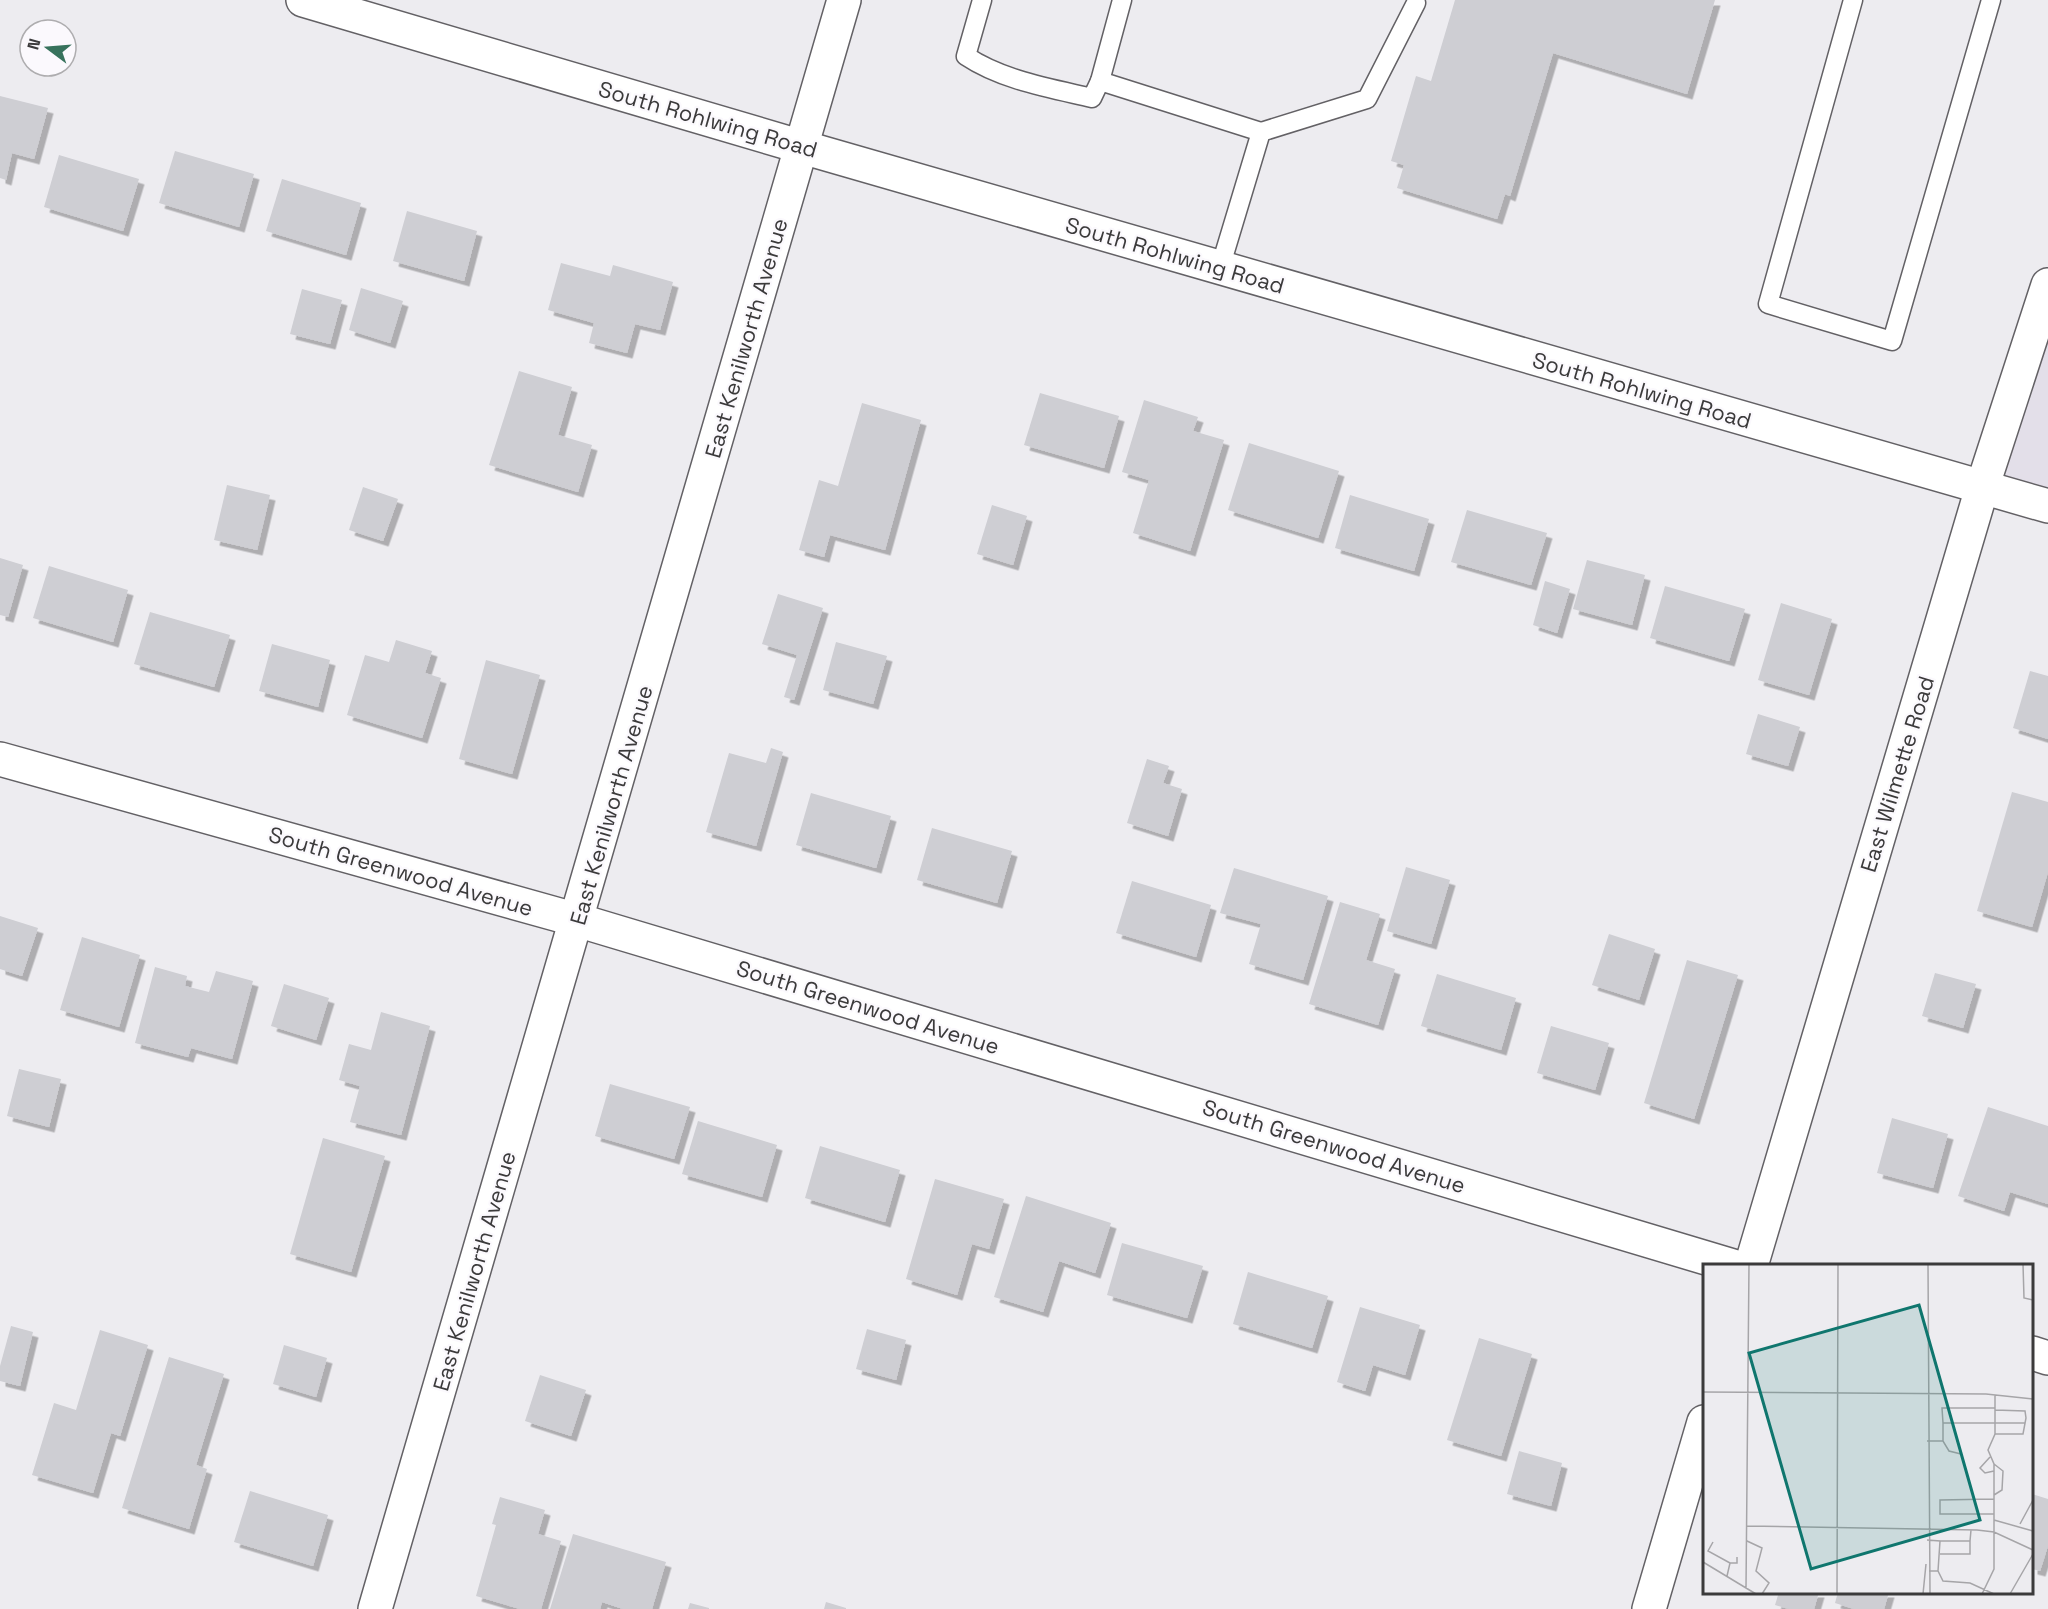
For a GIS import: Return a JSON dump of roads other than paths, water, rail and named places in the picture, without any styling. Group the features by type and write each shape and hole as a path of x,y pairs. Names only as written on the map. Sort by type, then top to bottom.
{"street":[{"name":"South Rohlwing Road","path":"303,0 802,147 2048,506"},
{"name":"East Kenilworth Avenue","path":"375,1609 844,0"},
{"name":"East Wilmette Road","path":"1752,1264 1982,488 2048,285"},
{"name":"South Greenwood Avenue","path":"0,759 577,920 1726,1264"},
{"path":"2033,1354 2048,1358"},
{"path":"1649,1609 1703,1425"}],"lane":[{"path":"982,0 966,56 981,66 1041,87 1092,98 1100,81 1122,0"},
{"path":"1853,0 1768,304 1892,341 1991,0"},
{"path":"1100,81 1261,132 1367,99 1416,3"},
{"path":"1220,268 1261,132"}]}
